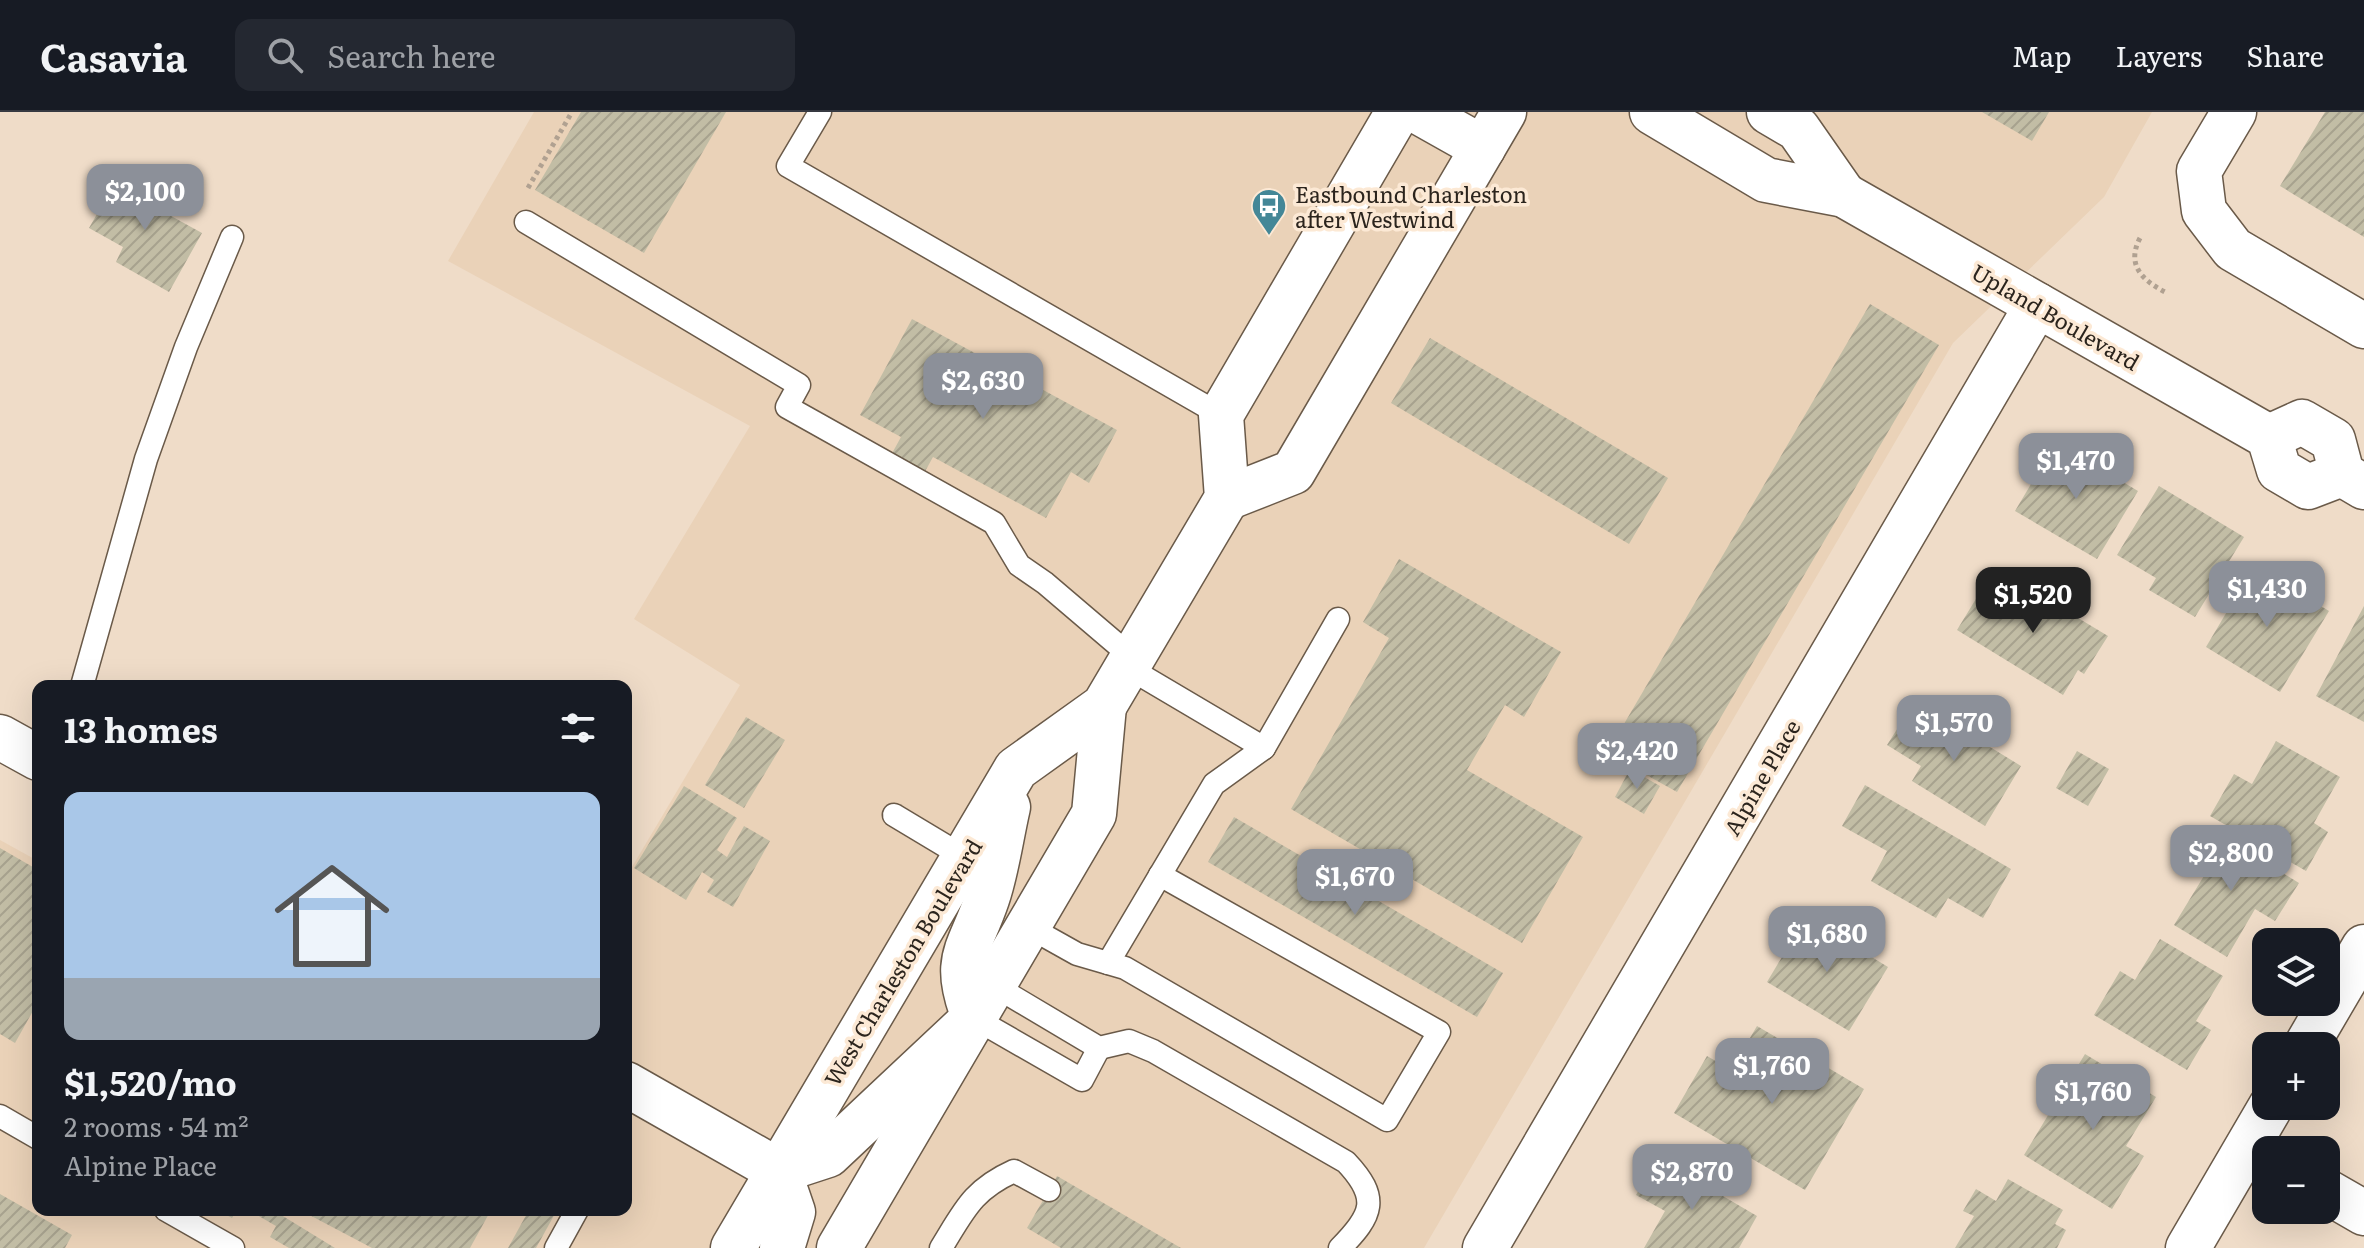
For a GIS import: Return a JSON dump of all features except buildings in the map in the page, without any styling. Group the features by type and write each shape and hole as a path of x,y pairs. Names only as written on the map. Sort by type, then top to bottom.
{"main road":[{"path":"1398,112 1221,415 1227,498 1293,472 1494,130 1419,112"},
{"name":"Upland Boulevard","path":"1652,112 1766,180 1844,195 2269,437 2302,422 2333,440 2353,481"},
{"name":"Upland Boulevard","path":"1769,112 1798,129 1844,195"},
{"path":"2234,112 2199,171 2204,211 2233,249 2364,326"},
{"name":"Alpine Place","path":"1485,1248 2037,305"},
{"name":"West Charleston Boulevard","path":"733,1248 1016,769 1104,706 1227,498"},
{"name":"West Charleston Boulevard","path":"840,1248 1094,814 1104,706"},
{"path":"0,737 32,755"},
{"path":"779,1171 828,1155 983,1001 964,993 962,970 966,946 988,898 1016,769"},
{"path":"2314,1032 2364,947"},
{"path":"632,1087 779,1171 793,1212 782,1248"},
{"path":"2188,1248 2252,1158"},
{"path":"2340,1199 2364,1213"}],"lane":[{"path":"820,112 788,166 1221,415"},
{"path":"526,222 799,385 787,407 994,523 1019,565 1045,583 1130,663 1264,748"},
{"path":"84,680 146,459 186,347 232,237"},
{"path":"1108,963 1214,784 1264,748 1338,619"},
{"path":"894,815 964,857"},
{"path":"1027,926 1077,954 1125,968 1387,1120 1439,1032 1160,875"},
{"path":"983,1001 1082,1080 1099,1048"},
{"path":"983,1001 1099,1048 1129,1041 1153,1051 1346,1162 1363,1180 1370,1198 1364,1224 1340,1248"},
{"path":"0,1116 32,1135"},
{"path":"948,1246 965,1205 989,1182 1014,1171 1049,1190"},
{"path":"177,1216 233,1248"},
{"path":"556,1248 574,1216"}],"path":[{"path":"528,188 572,112"},
{"path":"2140,238 2135,247 2135,266 2140,276 2165,292"}],"shaded area":[{"path":"534,112 2152,112 2104,197 1953,343 1424,1248 0,1248 0,840 32,858 32,1216 632,1216 632,867 740,685 634,619 750,426 448,261"}],"place":[{"name":"Eastbound Charleston after Westwind","path":"1269,237"}]}
